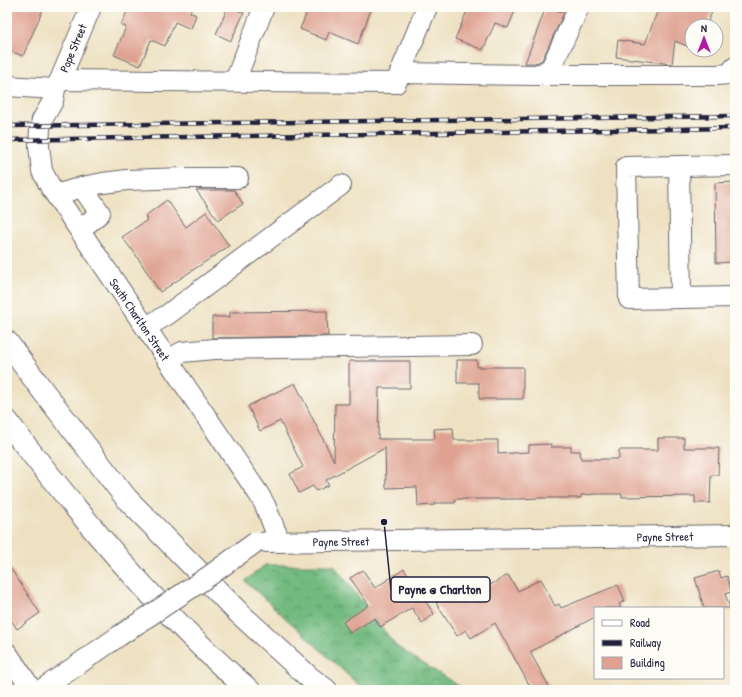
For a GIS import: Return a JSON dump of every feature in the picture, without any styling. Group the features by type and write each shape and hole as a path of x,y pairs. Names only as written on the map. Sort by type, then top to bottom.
{"highway":[{"path":"7,342 126,499 240,614 310,678 326,690"},
{"path":"7,420 39,464 102,540 163,608 249,690"}],"street":[{"name":"Pope Street","path":"57,84 90,7"},
{"path":"235,82 264,7"},
{"path":"398,78 427,7"},
{"path":"534,75 543,73 552,68 579,7"},
{"path":"7,86 534,75 716,75 729,74 735,67"},
{"name":"South Charlton Street","path":"57,84 53,101 42,120 40,129 39,146 42,171 56,196 258,493 265,504 280,542"},
{"path":"735,165 626,167 629,299 735,297"},
{"path":"679,166 681,298"},
{"path":"56,196 82,187 103,182 185,178 238,178"},
{"path":"146,327 167,315 341,185"},
{"path":"80,230 100,213 82,187"},
{"path":"168,360 182,352 214,349 472,345"},
{"name":"Payne Street","path":"41,690 209,576 256,542 735,535"},
{"path":"7,653 32,690"}],"green space":[{"path":"265,565 334,565 396,646 465,690 364,690 245,581"}],"building":[{"path":"7,7 44,7 23,56 7,50"},
{"path":"129,7 192,7 190,12 196,15 191,29 175,22 165,46 151,40 140,66 114,55 126,27 121,25"},
{"path":"228,7 244,13 231,41 216,34"},
{"path":"309,7 372,7 358,44 329,32 326,40 300,29"},
{"path":"457,7 506,7 515,11 508,28 495,23 483,50 455,39 467,11"},
{"path":"546,7 564,13 542,60 534,63 525,63"},
{"path":"659,7 714,7 709,18 684,18 684,45 675,41 672,64 616,57 618,40 645,44"},
{"path":"735,182 735,262 716,263 715,183"},
{"path":"196,190 234,190 243,204 218,220"},
{"path":"167,200 186,227 206,212 229,246 160,292 132,249 122,237 147,220 145,216"},
{"path":"327,311 328,336 212,338 212,317 230,317 230,312"},
{"path":"457,360 477,360 477,367 523,367 523,399 479,399 479,383 457,383"},
{"path":"349,361 410,361 410,388 379,388 378,439 435,439 434,429 453,428 454,440 498,440 498,454 529,452 529,445 551,444 551,447 571,447 571,451 580,451 581,459 619,459 619,450 658,450 658,438 684,438 684,448 719,448 718,475 711,475 710,503 695,503 695,496 622,497 622,494 596,494 581,495 581,498 455,499 455,503 435,503 435,505 418,506 417,487 386,488 385,448 326,480 329,485 316,491 313,486 299,493 290,474 303,467 280,421 260,431 248,406 295,383 334,461 335,404 349,404"},
{"path":"7,563 40,613 17,629 7,614"},
{"path":"404,569 434,614 422,623 412,608 380,627 375,618 350,633 343,622 369,605 350,578 363,570 375,588"},
{"path":"719,571 721,578 727,576 731,592 725,594 730,608 704,607 695,578"},
{"path":"508,575 518,591 541,579 555,606 559,604 561,608 618,585 625,601 619,604 620,607 594,607 594,618 530,652 551,690 532,690 495,623 471,638 466,630 457,636 436,603 459,588 465,599"}],"railway":[{"path":"7,126 735,116"},
{"path":"7,140 735,128"}],"place":[{"name":"Payne @ Charlton","path":"384,522"}]}
